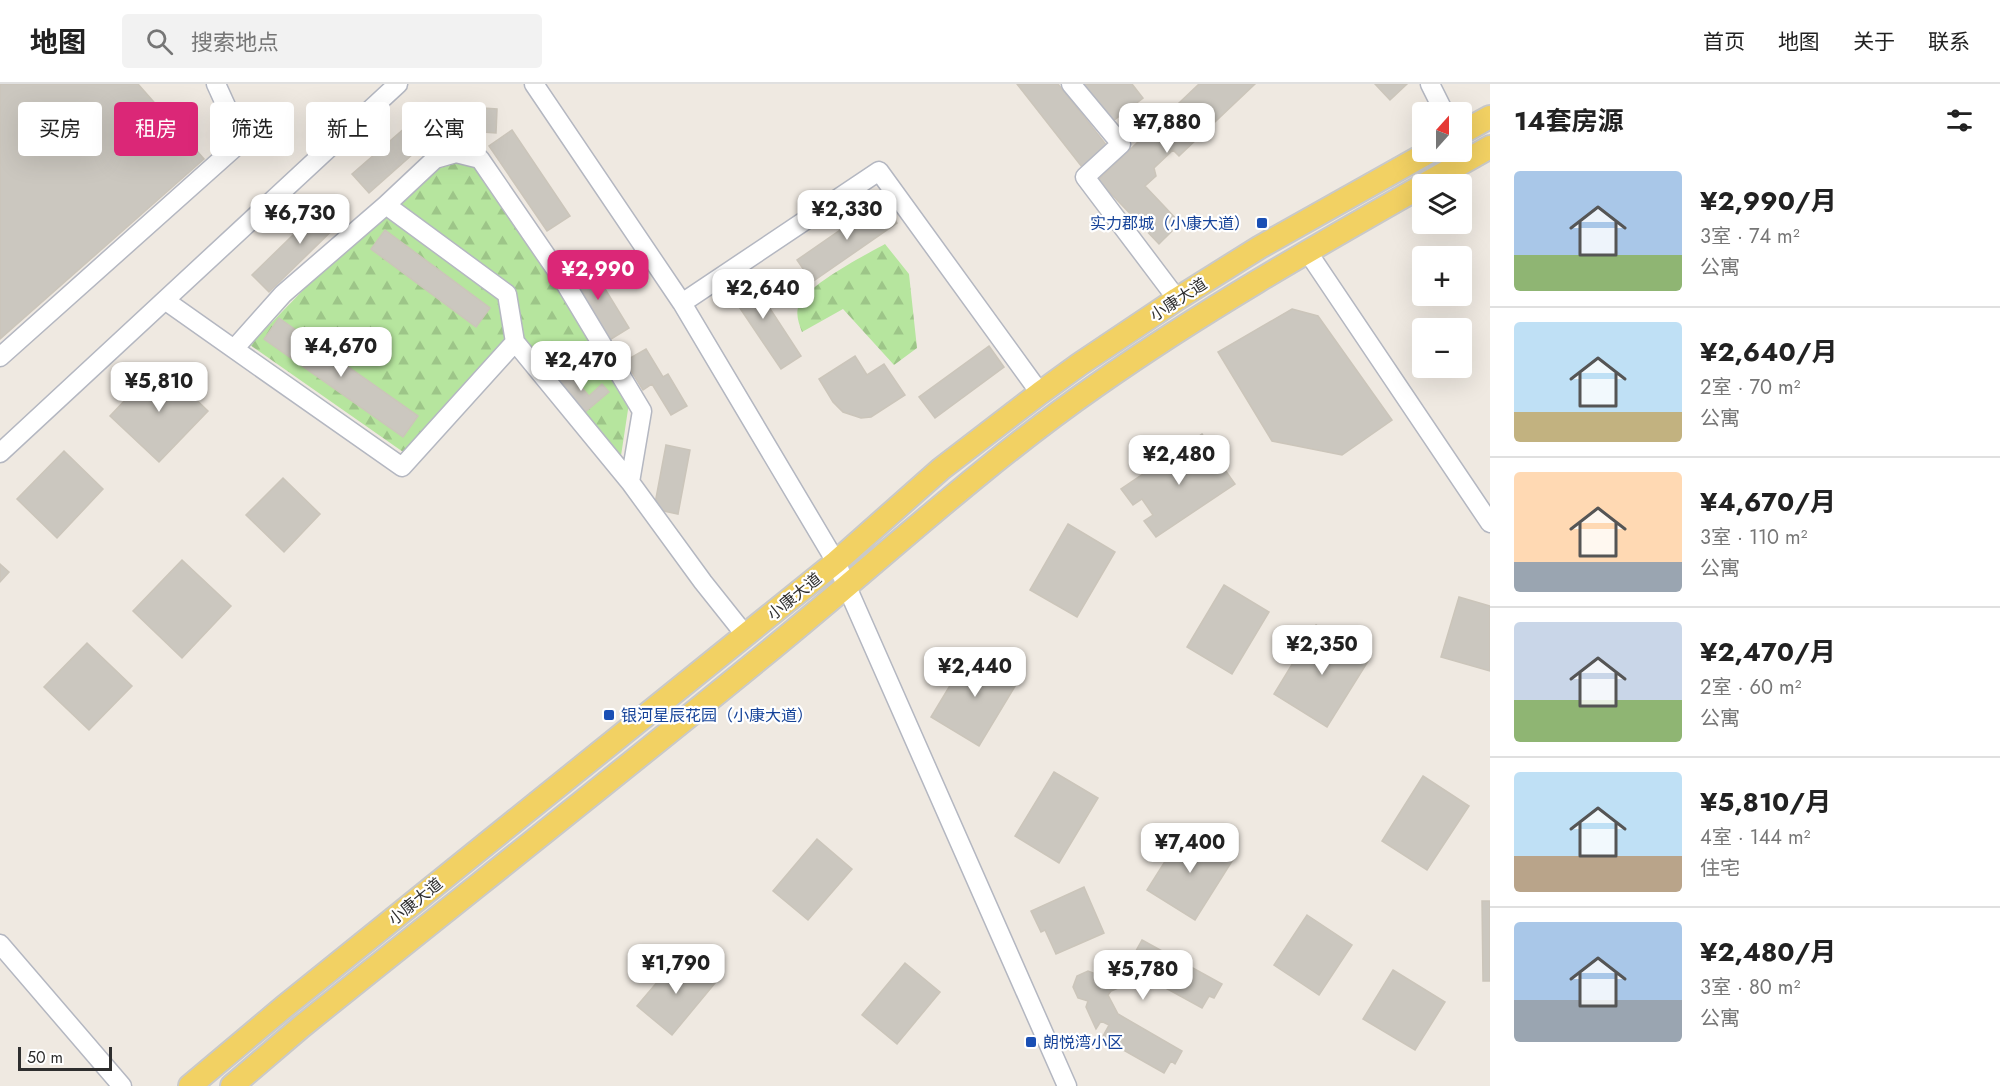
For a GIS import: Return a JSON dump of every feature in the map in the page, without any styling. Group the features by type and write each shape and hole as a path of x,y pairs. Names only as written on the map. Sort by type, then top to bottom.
{"main road":[{"path":"1472,127 1490,117"},
{"name":"小康大道","path":"1442,174 1490,147"},
{"name":"小康大道","path":"190,1086 302,992 746,636 836,562 941,469 1040,393 1177,299 1260,247 1412,162"},
{"name":"小康大道","path":"232,1086 846,587 958,490 1096,386 1194,320 1307,251 1412,191"}],"street":[{"path":"0,357 242,141 216,84"},
{"path":"0,453 398,84"},
{"path":"534,84 682,303 836,562 1067,1086"},
{"path":"1071,84 1121,144 1085,177 1177,299"},
{"path":"1430,84 1439,102"},
{"path":"234,349 283,294 386,205 435,159 456,153 480,159 565,283 642,411 630,482"},
{"path":"682,303 879,171 1040,393"},
{"path":"386,205 507,294 515,342 630,482 703,582 746,636"},
{"path":"1307,251 1490,523"},
{"path":"165,301 402,466 515,342"},
{"path":"0,944 122,1086"}],"green space":[{"path":"457,163 479,169 558,284 629,403 619,469 517,336 406,454 250,345 311,282 437,169"},
{"path":"885,244 909,274 917,348 894,365 843,309 802,332 797,315 804,297 824,280"}],"building":[{"path":"0,84 138,84 154,102 114,102 114,156 198,156 198,152 204,159 0,339"},
{"path":"1017,84 1058,84 1108,147 1082,167"},
{"path":"1084,84 1132,84 1143,98 1113,121"},
{"path":"1199,84 1255,84 1179,156 1173,150 1154,168 1156,176 1145,186 1180,223 1159,244 1098,180"},
{"path":"1375,84 1407,84 1390,100"},
{"path":"486,108 497,109 496,133 486,132"},
{"path":"402,130 402,156 411,156 369,193 352,174 373,156 390,156 390,141"},
{"path":"512,130 570,216 547,231 489,146"},
{"path":"331,198 348,215 269,292 252,275"},
{"path":"882,201 897,223 812,282 797,260"},
{"path":"385,230 490,308 476,327 371,249"},
{"path":"588,261 629,328 608,341 566,274"},
{"path":"746,272 801,356 781,369 725,286"},
{"path":"1292,309 1318,316 1392,420 1342,455 1272,441 1218,352"},
{"path":"279,318 418,416 403,437 264,339"},
{"path":"989,346 1004,367 935,418 919,397"},
{"path":"646,349 663,377 668,374 687,406 671,415 652,384 643,390 625,361"},
{"path":"855,356 867,375 884,364 905,395 871,417 861,418 843,412 833,402 819,379"},
{"path":"159,364 208,411 159,462 110,416"},
{"path":"559,371 567,380 572,376 589,396 602,384 609,392 584,413 553,376"},
{"path":"1202,434 1216,455 1204,463 1212,474 1223,467 1235,484 1156,537 1144,521 1153,515 1142,499 1133,505 1121,489"},
{"path":"666,445 690,450 678,514 654,509"},
{"path":"64,451 103,489 57,538 17,499"},
{"path":"283,478 320,514 284,552 246,515"},
{"path":"1068,524 1115,552 1077,617 1030,590"},
{"path":"182,560 231,606 182,658 133,611"},
{"path":"0,564 9,572 0,582"},
{"path":"1224,585 1269,612 1232,674 1187,647"},
{"path":"1459,597 1490,606 1490,671 1441,657"},
{"path":"1316,625 1370,658 1327,727 1274,694"},
{"path":"87,643 132,686 89,730 44,687"},
{"path":"972,649 1020,678 979,746 931,717"},
{"path":"1054,772 1098,798 1059,863 1015,836"},
{"path":"1423,776 1469,806 1427,870 1382,841"},
{"path":"1186,828 1234,858 1195,920 1147,890"},
{"path":"817,839 852,869 808,920 773,891"},
{"path":"1084,887 1104,933 1056,954 1045,930 1041,932 1031,911"},
{"path":"1482,901 1490,901 1490,981 1483,981"},
{"path":"1307,915 1352,945 1319,995 1274,965"},
{"path":"1142,940 1222,984 1214,998 1209,996 1202,1008 1142,975 1140,979 1111,991 1108,995 1118,1014 1182,1051 1175,1064 1171,1061 1164,1073 1102,1038 1109,1025 1101,1021 1096,1029 1086,1007 1088,1001 1078,998 1073,987 1077,976 1088,971 1101,976 1128,965"},
{"path":"681,954 715,983 672,1035 637,1006"},
{"path":"905,963 940,992 897,1044 862,1015"},
{"path":"1393,970 1445,1002 1415,1050 1363,1019"}],"place":[{"name":"实力郡城（小康大道）","path":"1262,223"},
{"name":"银河星辰花园（小康大道）","path":"609,715"},
{"name":"朗悦湾小区","path":"1031,1042"}]}
